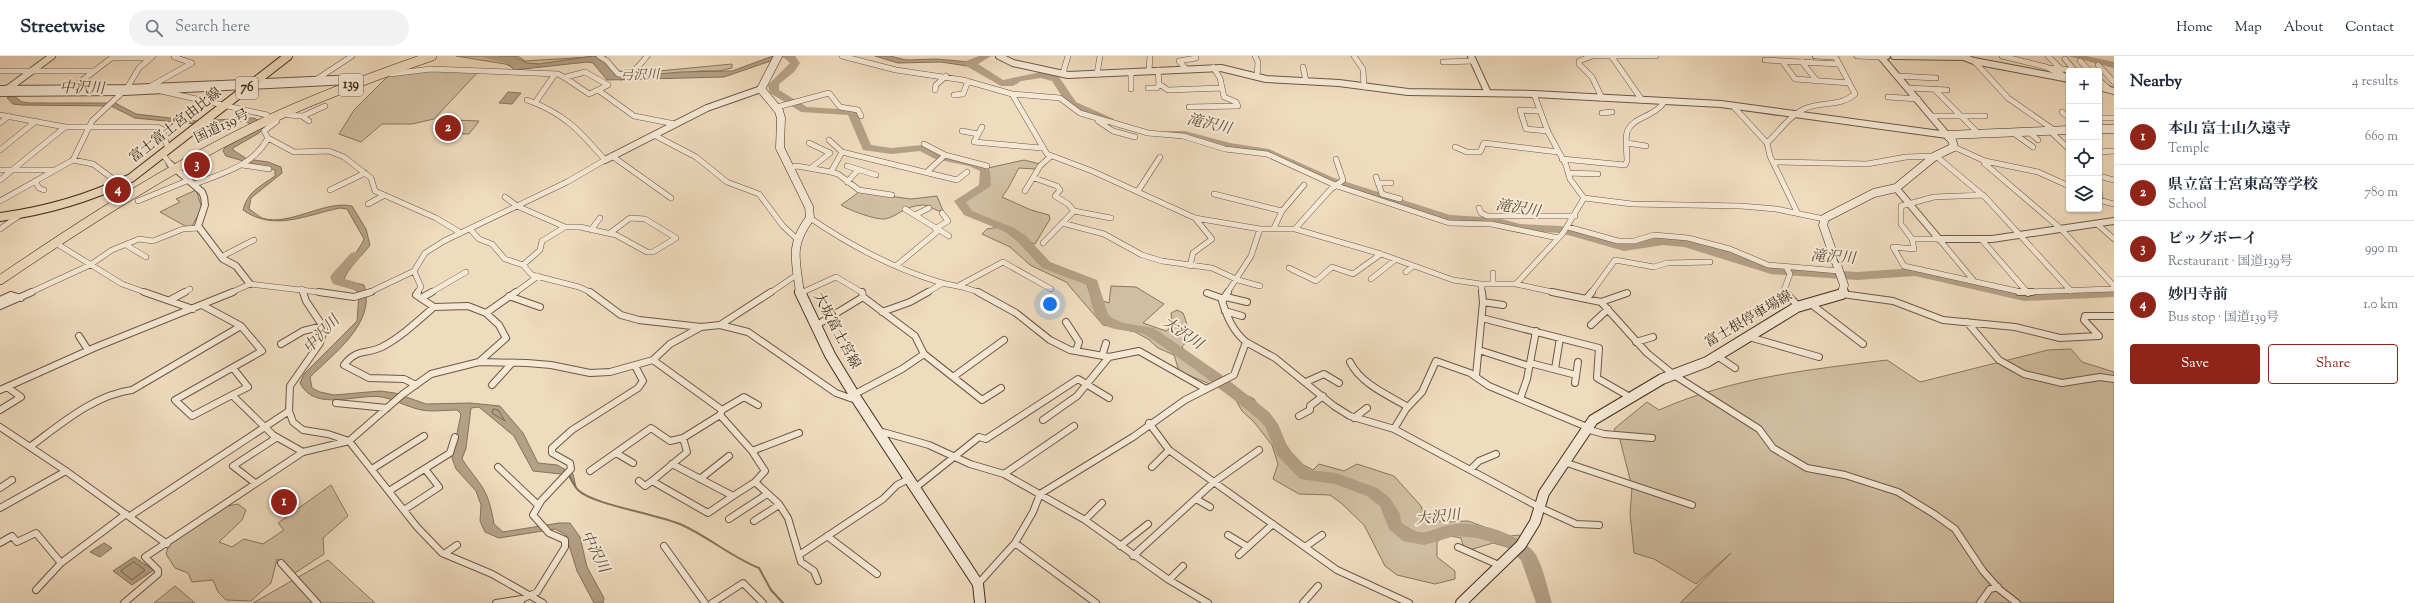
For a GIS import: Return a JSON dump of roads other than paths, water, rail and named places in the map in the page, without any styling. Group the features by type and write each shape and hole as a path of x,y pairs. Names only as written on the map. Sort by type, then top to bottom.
{"highway":[{"name":"国道139号","path":"0,273 76,221 171,166 267,117 354,81 420,56"},
{"name":"国道139号","path":"267,117 287,114 354,81 432,56"},
{"name":"国道139号","path":"0,280 54,242 171,166"}],"main road":[{"name":"富士富士宮由比線","path":"0,217 20,215 51,207 120,184 288,56"},
{"path":"777,58 761,89 777,107 781,118 780,148 809,207 810,218"},
{"path":"2102,129 2114,127"},
{"path":"1947,134 2066,130"},
{"path":"1842,294 1844,285 1822,225 1824,219 1869,195 1896,188 1936,156 1954,147 1952,140 1947,134"},
{"name":"大坂富士宮線","path":"810,218 797,239 794,253 800,294 817,325 824,344 856,398 978,584 980,603"},
{"name":"富士根停車場線","path":"1461,603 1512,555 1521,544 1535,522 1544,493 1587,428 1601,414 1674,375 1696,367 1717,356 1799,307 1842,294"}],"street":[{"path":"2,91 52,56"},
{"path":"318,79 352,56"},
{"path":"599,56 607,60 618,74 626,75 635,70 647,56"},
{"path":"842,56 896,70 946,76 1012,94 1060,98 1080,113 1148,133 1182,136 1225,148 1267,154 1337,186 1378,201 1449,223 1464,225 1491,224 1560,236"},
{"path":"999,56 1013,63 1063,73 1097,74 1214,67 1257,77 1421,93 1534,94 1733,106 1796,113 1947,134"},
{"path":"1063,73 1068,56"},
{"path":"1097,74 1100,56"},
{"path":"1148,70 1150,56"},
{"path":"1255,56 1258,62 1257,77"},
{"path":"1354,56 1363,69 1364,87"},
{"path":"1602,98 1592,77 1579,64 1579,61 1592,56 1656,56"},
{"path":"1767,143 1778,134 1782,126 1796,113 1806,108 1852,98 1855,94 1834,57 1815,56"},
{"path":"1857,56 1884,56 1898,76 1947,134"},
{"path":"1894,56 1962,57 1974,61 2066,78"},
{"path":"2002,56 2046,67 2066,70"},
{"path":"2048,56 2061,69"},
{"path":"71,89 112,57 151,57"},
{"path":"0,201 73,160 88,126 126,90 139,68 151,57"},
{"path":"1612,57 1642,100"},
{"path":"149,87 192,63 174,58"},
{"path":"1185,68 1179,61 1196,58"},
{"path":"1444,62 1472,59 1488,93"},
{"path":"2065,59 2073,68"},
{"path":"1765,60 1838,64"},
{"path":"1782,61 1795,79 1849,83"},
{"path":"1974,61 2008,98 2052,131 2066,146"},
{"path":"2080,61 2087,68"},
{"path":"1802,62 1817,81"},
{"path":"2098,65 2114,82"},
{"path":"1189,107 1238,106 1236,102 1224,97 1220,78 1214,67"},
{"path":"1303,67 1306,81"},
{"path":"2046,67 2066,77"},
{"path":"379,74 431,69 555,74 574,81 576,87 589,94 608,85 585,72 566,77"},
{"path":"1158,70 1157,77 1159,84 1168,90 1222,88"},
{"path":"0,71 94,71"},
{"path":"1131,72 1131,89"},
{"path":"535,103 555,74"},
{"path":"2102,74 2114,76"},
{"path":"935,90 936,85 946,76"},
{"path":"1898,76 1936,78"},
{"path":"2,91 158,90 318,79 354,81"},
{"path":"2,91 71,89 126,90 149,87 354,81"},
{"path":"954,95 964,94 968,82"},
{"path":"2102,82 2112,90"},
{"path":"1148,88 1157,88 1159,84"},
{"path":"1909,88 1947,90"},
{"path":"2102,88 2112,90"},
{"path":"0,390 88,350 193,309 250,284 302,288 354,297 372,292 414,271 425,253 461,233 566,182 612,156 716,104 761,89"},
{"path":"1183,89 1185,95"},
{"path":"158,90 226,104 267,117"},
{"path":"598,90 634,116 675,124"},
{"path":"1935,90 1978,133"},
{"path":"777,107 828,93 840,107 858,110 861,116"},
{"path":"1012,94 1042,148 1051,156 1138,191 1167,207 1195,218 1260,229 1295,229 1381,254 1453,280 1481,284 1516,284 1601,302 1636,342 1674,375 1759,429 1773,448 1807,468 1845,475 1898,492 1955,529 1983,571 1998,587 2017,603"},
{"path":"1534,94 1548,131 1578,194 1584,198 1632,204 1741,206 1798,212 1824,219"},
{"path":"1888,97 1918,99"},
{"path":"527,100 560,114 573,122 605,160"},
{"path":"1562,159 1625,165 1627,161 1627,133 1634,121 1651,117 1659,111 1665,101"},
{"path":"325,106 303,116 287,114 271,124 264,131 264,134 268,138 294,152 329,151 338,154 371,178 375,191 383,196 436,218 461,233"},
{"path":"1733,106 1767,143 1773,162 1798,212"},
{"path":"1540,111 1520,110 1526,129 1548,131"},
{"path":"1602,113 1612,112"},
{"path":"2062,112 2066,115"},
{"path":"0,115 65,127 157,127 162,129 165,151 171,166 192,182 202,192 207,202 198,221 199,228 221,257 236,266 250,284"},
{"path":"0,123 9,116"},
{"path":"303,116 309,121"},
{"path":"1932,116 1985,116"},
{"path":"2102,118 2114,118"},
{"path":"1101,119 1097,122 1113,131 1135,136"},
{"path":"2102,119 2114,127"},
{"path":"0,150 36,121"},
{"path":"0,180 65,127"},
{"path":"982,127 974,142 1042,148"},
{"path":"962,131 978,134"},
{"path":"2012,132 2033,147"},
{"path":"2028,132 2038,140"},
{"path":"654,135 696,157 727,182 759,194 783,226 797,239"},
{"path":"138,201 242,165 261,150 268,138"},
{"path":"829,140 842,152 958,180 967,172"},
{"path":"809,143 830,153 811,168"},
{"path":"1456,147 1480,152 1482,144 1484,143 1503,148 1528,148 1558,152"},
{"path":"1627,143 1646,146"},
{"path":"924,144 943,157 987,166"},
{"path":"1954,147 1985,161 2038,172 2066,185"},
{"path":"2102,152 2114,151"},
{"path":"831,172 838,163 839,155 842,152"},
{"path":"612,156 671,198"},
{"path":"1025,191 1040,166 1051,156"},
{"path":"1773,162 1867,164 1906,157 1936,156 1983,195 2071,291"},
{"path":"927,172 943,157"},
{"path":"1138,191 1160,157"},
{"path":"1295,229 1330,190 1343,180 1336,159"},
{"path":"73,160 93,164 120,184"},
{"path":"1985,161 1984,163 2060,228 2114,288"},
{"path":"242,165 269,169"},
{"path":"789,168 798,166 831,172 838,174 859,190 892,195"},
{"path":"848,166 876,175"},
{"path":"0,170 55,170"},
{"path":"847,182 858,170"},
{"path":"1568,172 1598,174"},
{"path":"330,190 365,173"},
{"path":"2102,177 2113,179"},
{"path":"1034,178 1057,186 1060,190 1055,196 1068,204 1074,211 1111,218"},
{"path":"1378,201 1382,194 1377,180 1391,183"},
{"path":"35,181 39,188 44,190"},
{"path":"1274,228 1282,211 1304,185"},
{"path":"1896,188 1911,203 1974,281"},
{"path":"1214,194 1282,211"},
{"path":"1382,194 1400,199"},
{"path":"1983,195 1934,196 1901,206 1898,218 1901,226 1912,239 1914,249 1893,247 1902,265 2003,289 2028,293 2114,288"},
{"path":"368,204 383,196"},
{"path":"505,198 517,206 565,227 610,233 647,252 653,252 676,238 645,219 630,218 610,233"},
{"path":"1516,284 1548,251 1567,228 1584,198"},
{"path":"2102,201 2114,204"},
{"path":"915,215 929,208"},
{"path":"1479,208 1481,213 1487,216 1575,216"},
{"path":"905,209 949,236"},
{"path":"1043,243 1074,211"},
{"path":"897,265 948,221 942,213"},
{"path":"0,229 20,215"},
{"path":"591,230 600,218"},
{"path":"810,218 844,241 883,261 943,283 960,285 979,292 1016,313 1050,340 1076,351 1106,357 1139,351 1206,390"},
{"path":"1190,266 1192,253 1212,239 1195,218"},
{"path":"1912,239 1981,239 2020,235 2114,221"},
{"path":"1062,222 1104,234 1142,255 1190,266 1212,268 1238,280 1260,286"},
{"path":"2097,224 2114,239"},
{"path":"523,265 540,250 542,241 565,227"},
{"path":"0,306 21,298 90,265 112,250 139,239 153,241 183,229 199,228"},
{"path":"1567,228 1618,242 1634,241 1654,235 1688,238 1730,249 1768,265 1786,266 1840,274"},
{"path":"470,229 479,238 492,244 505,259 523,265 532,275 579,287 594,293 621,315 639,320 701,327 720,325 754,335 836,393 856,398 924,354"},
{"path":"1260,229 1251,256 1238,280 1222,302 1225,311 1237,333 1246,342 1275,358 1323,396 1354,418 1394,429 1539,507 1576,524 1599,525"},
{"path":"1981,239 2028,293"},
{"path":"221,257 254,240"},
{"path":"54,242 122,284 193,309"},
{"path":"126,245 146,257"},
{"path":"1289,268 1316,281 1332,267 1353,274 1381,254"},
{"path":"1371,279 1395,260"},
{"path":"1587,298 1614,260 1654,267 1667,263 1710,262"},
{"path":"960,285 1003,262 1050,289"},
{"path":"1406,272 1412,266"},
{"path":"1786,266 1790,274 1784,290 1787,296 1799,307"},
{"path":"414,271 421,287 416,295 434,307 468,306 486,313 499,325 506,338 479,362"},
{"path":"421,298 466,272"},
{"path":"1493,273 1493,284"},
{"path":"720,325 798,274"},
{"path":"486,313 538,276"},
{"path":"800,294 836,277 863,292 863,297 915,336 924,354 982,400 1001,388"},
{"path":"882,312 910,302 943,283"},
{"path":"1476,376 1483,302 1481,284"},
{"path":"302,288 306,301 322,326 320,343 290,386 290,411 293,422 303,430 328,434 349,441 428,540 444,554 492,574 543,603"},
{"path":"170,300 190,289"},
{"path":"1207,293 1247,302"},
{"path":"1601,302 1627,293"},
{"path":"1842,294 1893,301 1943,320 2016,327 2060,338 2090,338 2099,336 2084,320 2085,316 2114,316"},
{"path":"0,300 11,295 21,298"},
{"path":"509,296 540,307"},
{"path":"817,325 863,297"},
{"path":"1483,302 1503,305"},
{"path":"1811,304 1863,344"},
{"path":"202,305 241,326 262,351 175,400 192,416 248,387 233,368"},
{"path":"416,384 404,379 369,378 344,365 352,355 376,349 399,336 434,307"},
{"path":"1591,325 1608,309"},
{"path":"1225,311 1242,316"},
{"path":"1482,318 1599,348 1598,378 1630,398"},
{"path":"1066,322 1079,342 1076,351"},
{"path":"1967,322 1999,360 2024,374 2062,383 2100,377 2114,379"},
{"path":"31,446 69,419 118,392 132,390 241,326"},
{"path":"282,344 303,331 322,326"},
{"path":"124,603 158,574 158,570 145,557 167,544 255,483 303,452 349,441 365,429 389,405 431,374 479,362 551,365 590,373 610,372 653,360 670,344 701,327"},
{"path":"1520,399 1530,365 1536,332"},
{"path":"79,336 88,350"},
{"path":"1636,342 1653,337"},
{"path":"1748,337 1819,357"},
{"path":"1554,369 1560,338"},
{"path":"953,377 1004,340"},
{"path":"1043,420 1077,396 1087,385 1106,357 1106,342"},
{"path":"978,584 1015,543 1033,512 1040,494 1133,437 1149,423 1185,400 1234,375 1246,342"},
{"path":"1482,351 1530,365 1576,375"},
{"path":"1717,356 1735,368"},
{"path":"652,481 708,513 755,482 764,471 752,450 721,412 653,360"},
{"path":"1394,429 1408,407 1422,392 1436,361 1476,376 1489,386 1587,428 1604,434 1652,438"},
{"path":"1350,362 1351,367 1368,382 1408,407"},
{"path":"1575,383 1578,362"},
{"path":"492,385 512,363"},
{"path":"496,603 521,601 533,596 544,583 565,547 564,540 549,533 539,525 533,515 538,505 571,469 570,463 552,453 552,448 561,439 603,410 640,388 643,381 635,366"},
{"path":"1306,382 1324,374 1339,383"},
{"path":"915,488 979,437 986,439 1078,379 1109,398"},
{"path":"0,410 21,397 7,386"},
{"path":"232,395 276,438 287,446 303,452"},
{"path":"1299,416 1310,410 1310,406 1323,396"},
{"path":"590,471 651,428 670,441 683,438 744,397 758,405"},
{"path":"336,403 389,405"},
{"path":"1354,418 1367,408"},
{"path":"36,590 61,563 128,515 290,411"},
{"path":"1149,423 1169,450 1337,570 1409,603"},
{"path":"1004,474 1074,426"},
{"path":"0,427 66,470 167,544"},
{"path":"879,431 929,445 970,464 1004,474 1085,520 1133,556 1169,580 1208,603"},
{"path":"752,450 799,434"},
{"path":"372,470 424,436"},
{"path":"389,491 450,454 455,437"},
{"path":"255,483 233,466 276,438"},
{"path":"639,481 645,486 688,452 683,438"},
{"path":"1152,467 1169,450"},
{"path":"1133,556 1214,482 1259,450"},
{"path":"616,453 633,463"},
{"path":"1470,470 1479,461 1496,454"},
{"path":"700,479 729,456"},
{"path":"1564,462 1692,505"},
{"path":"672,464 733,496"},
{"path":"498,467 538,505"},
{"path":"404,510 439,487 425,469"},
{"path":"0,508 66,470"},
{"path":"799,554 883,499 897,485 909,479"},
{"path":"0,488 12,480"},
{"path":"755,482 779,505 788,518 802,562 814,570 818,581"},
{"path":"729,519 767,494"},
{"path":"1196,499 1210,507"},
{"path":"1085,520 1102,503"},
{"path":"754,522 779,505"},
{"path":"1120,546 1148,524"},
{"path":"1239,555 1273,524"},
{"path":"0,542 12,536 17,542 36,533 61,563"},
{"path":"1305,547 1322,535"},
{"path":"827,536 877,574"},
{"path":"1228,536 1248,547"},
{"path":"1015,543 1042,562 1072,589 1096,603"},
{"path":"444,554 457,545"},
{"path":"664,546 705,603"},
{"path":"1458,547 1473,552 1500,566"},
{"path":"281,563 317,603"},
{"path":"1169,580 1183,566"},
{"path":"712,603 743,583 763,603"},
{"path":"1303,603 1318,586"},
{"path":"1980,603 1990,589 1998,587"}],"water":[{"path":"484,56 513,56 527,63 539,64 593,56 603,58 612,69 624,77 681,72 732,71 773,56 785,56 724,77 607,80 593,63 587,62 514,70 505,61"},
{"path":"875,56 890,56 906,60 936,59 970,62 967,66 941,62 898,63"},
{"path":"508,92 521,93 512,104 499,103"},
{"path":"14,96 22,102 30,103 115,103 136,114 196,121 254,118 267,125 259,133 233,148 233,150 247,159 268,162 281,167 282,173 251,198 249,209 262,218 272,220 295,217 341,205 352,206 366,229 370,245 351,267 344,280 364,285 366,299 364,312 359,325 341,348 310,377 312,388 320,392 334,395 380,391 395,393 426,404 470,403 500,406 523,433 538,463 557,465 573,474 576,487 570,475 533,471 514,436 479,407 471,408 466,448 462,459 483,488 489,502 494,524 503,532 559,523 570,523 580,537 587,567 604,598 603,603 594,603 577,571 566,535 555,529 499,538 485,532 480,521 481,505 476,491 456,469 452,458 461,414 457,410 419,410 390,399 372,396 326,400 307,392 300,383 304,374 357,321 359,293 354,289 338,283 336,279 358,250 364,239 347,209 340,208 303,218 278,221 266,220 255,217 243,210 251,194 275,176 275,170 226,156 223,151 225,147 256,131 258,128 245,121 196,124 135,118 111,106 13,104 7,98"},
{"path":"104,543 112,548 100,557 90,552"},
{"path":"134,557 154,570 132,585 113,571"}],"waterway":[{"name":"弓沢川","path":"484,56 512,62"},
{"name":"大沢川","path":"787,56 792,58 795,63 793,67 775,83 773,86 774,91 805,110 852,112 867,148 891,151 922,148 939,157 972,163 985,169 985,186 960,201 968,213 1010,230 1022,239 1046,265 1093,283 1102,315 1107,321 1121,327 1149,331 1217,378 1264,416 1271,424 1282,451 1305,475 1336,479 1372,492 1385,502 1392,514 1394,525 1409,537 1424,539 1455,530 1477,532 1510,541 1528,556 1544,603"},
{"name":"弓沢川","path":"971,64 986,56"},
{"name":"弓沢川","path":"2073,56 2114,65"},
{"name":"弓沢川","path":"966,63 971,64"},
{"name":"滝沢川","path":"971,64 1001,83 1013,83 1018,79 1041,75 1056,79 1072,104 1109,119"},
{"name":"滝沢川","path":"1168,134 1185,134 1229,146 1265,151 1330,180 1449,218 1498,221 1519,227 1561,230 1624,247 1663,241 1684,243 1719,252 1757,267 1771,270 1857,276 1915,272 2024,297 2114,293"},
{"name":"中沢川","path":"354,286 337,281 336,277 355,256"},
{"path":"568,474 578,490 586,495 611,505 682,525 759,568 771,590 783,603"}],"place":[{"name":"県立富士宮東高等学校","path":"448,128"},
{"name":"ビッグボーイ","path":"197,165"},
{"name":"妙円寺前","path":"118,190"},
{"name":"本山 富士山久遠寺","path":"284,502"}]}
